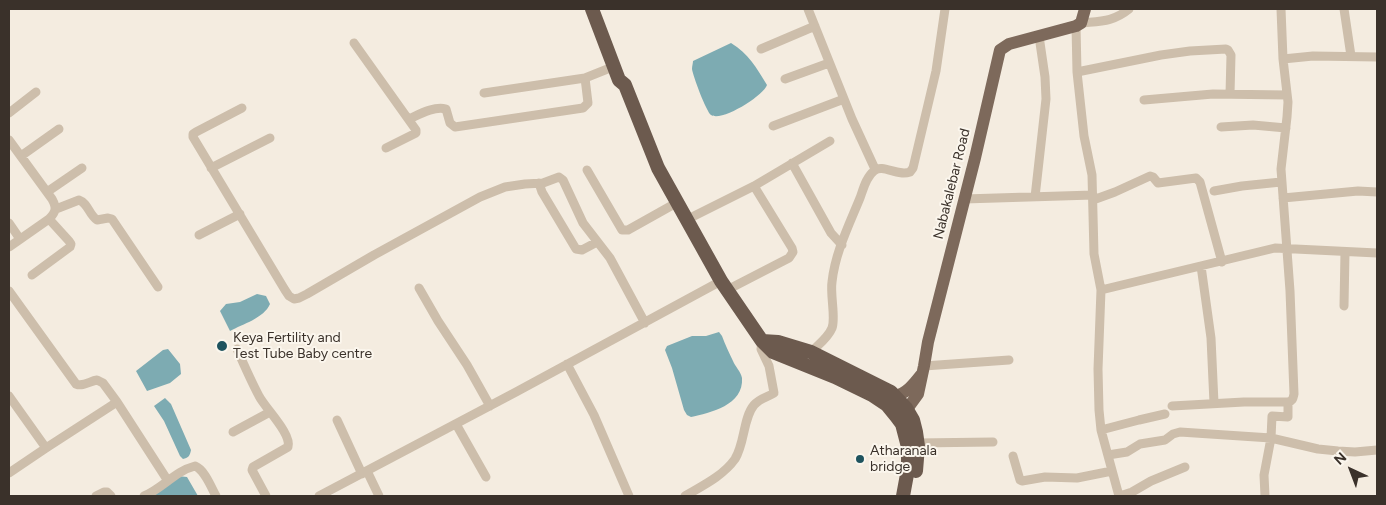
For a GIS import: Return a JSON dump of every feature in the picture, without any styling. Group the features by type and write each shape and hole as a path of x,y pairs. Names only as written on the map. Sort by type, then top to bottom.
{"highway":[{"path":"592,9 619,80 625,85 658,168 724,286 762,341 773,352 837,372 874,390 891,392 895,396 903,415 902,424 908,447 908,469 903,496"},
{"path":"601,9 626,72 625,85"},
{"path":"762,341 778,342 812,352 837,372"},
{"path":"874,390 887,405 913,420 918,443 916,472 911,496"}],"main road":[{"path":"1079,24 1085,9"},
{"name":"Nabakalebar Road","path":"903,415 918,394 928,342 1000,50 1003,46 1009,44 1079,24"},
{"path":"895,396 911,387 923,370"}],"street":[{"path":"808,9 844,99 867,153 876,169"},
{"path":"812,352 832,327 831,294 835,265 869,177 876,169 881,168 901,174 910,172 913,168 936,71 945,9"},
{"path":"1130,9 1112,20 1079,24 1077,72 1084,136 1092,175 1094,254 1101,290 1098,369 1101,430 1119,496 1132,492 1150,481 1185,467"},
{"path":"1172,406 1214,403 1288,402 1293,399 1290,291 1281,182 1287,95 1281,9"},
{"path":"1344,9 1351,56"},
{"path":"761,49 814,26"},
{"path":"1035,197 1046,99 1039,36"},
{"path":"354,43 416,130 416,132 386,148"},
{"path":"1077,72 1160,55 1226,49 1231,55 1230,94"},
{"path":"1283,59 1313,56 1377,57"},
{"path":"785,79 829,63"},
{"path":"484,93 584,78 615,66"},
{"path":"409,118 442,108 448,112 452,126 459,127 583,108 588,103 584,78"},
{"path":"9,113 36,92"},
{"path":"1144,100 1230,94 1287,95"},
{"path":"773,126 844,99"},
{"path":"242,108 193,134 194,141 289,296 294,299 307,294 480,197 505,187 539,183 557,177 561,178 583,223 616,268 645,323"},
{"path":"1221,127 1253,125 1286,128"},
{"path":"21,156 59,129"},
{"path":"211,168 270,138"},
{"path":"9,140 56,205 54,214 49,220 9,247"},
{"path":"688,219 754,186 830,141"},
{"path":"792,163 832,233 842,245"},
{"path":"47,192 82,168"},
{"path":"587,170 622,230 628,230 678,202"},
{"path":"964,199 1093,197 1115,192 1150,176 1158,183 1196,178 1200,182 1222,262"},
{"path":"1214,191 1281,182"},
{"path":"539,183 542,192 576,249 582,250 597,242"},
{"path":"319,496 645,323 789,258 793,252 792,248 754,186"},
{"path":"1283,198 1358,191 1377,192"},
{"path":"56,209 79,200 85,204 97,220 112,219 158,287"},
{"path":"199,235 240,214"},
{"path":"32,274 70,246 69,241 49,220"},
{"path":"9,223 20,239"},
{"path":"1101,290 1274,248 1377,253"},
{"path":"1344,306 1345,252"},
{"path":"1202,266 1211,338 1214,403"},
{"path":"419,288 490,406"},
{"path":"9,291 76,384 80,385 94,380 103,382 168,481"},
{"path":"686,496 729,467 741,448 751,410 755,403 774,393 769,366 761,349 762,341"},
{"path":"237,349 258,395 286,435 289,443 288,447 253,467 252,470 266,496"},
{"path":"923,370 1009,360"},
{"path":"566,364 594,415 629,496"},
{"path":"9,396 46,448"},
{"path":"9,473 117,402"},
{"path":"1265,496 1264,476 1271,438 1272,416 1288,417 1288,402"},
{"path":"233,432 270,412"},
{"path":"1101,430 1166,414"},
{"path":"337,420 378,496"},
{"path":"456,424 486,477"},
{"path":"1108,455 1126,452 1140,444 1165,440 1177,432 1271,438 1328,450 1355,452 1377,450"},
{"path":"918,443 993,442"},
{"path":"1013,456 1022,482 1045,476 1077,478 1112,471"},
{"path":"144,496 158,489 182,471 195,466 203,472 216,496"},
{"path":"96,496 104,492 111,496"}],"water":[{"path":"731,43 747,56 767,85 764,90 742,107 724,115 711,115 703,101 695,79 692,69 693,61"},
{"path":"257,294 266,296 270,304 267,309 258,317 230,331 220,311 226,304 240,302"},
{"path":"719,332 742,378 741,387 738,395 724,406 691,417 684,410 665,350 667,346 692,336 706,336"},
{"path":"168,349 180,364 181,374 170,383 147,391 136,371 163,350"},
{"path":"165,398 171,404 191,450 185,459 180,456 164,421 154,406"},
{"path":"178,476 187,477 198,496 153,496"}],"place":[{"name":"Keya Fertility and Test Tube Baby centre","path":"222,346"},
{"name":"Atharanala bridge","path":"860,459"}]}
